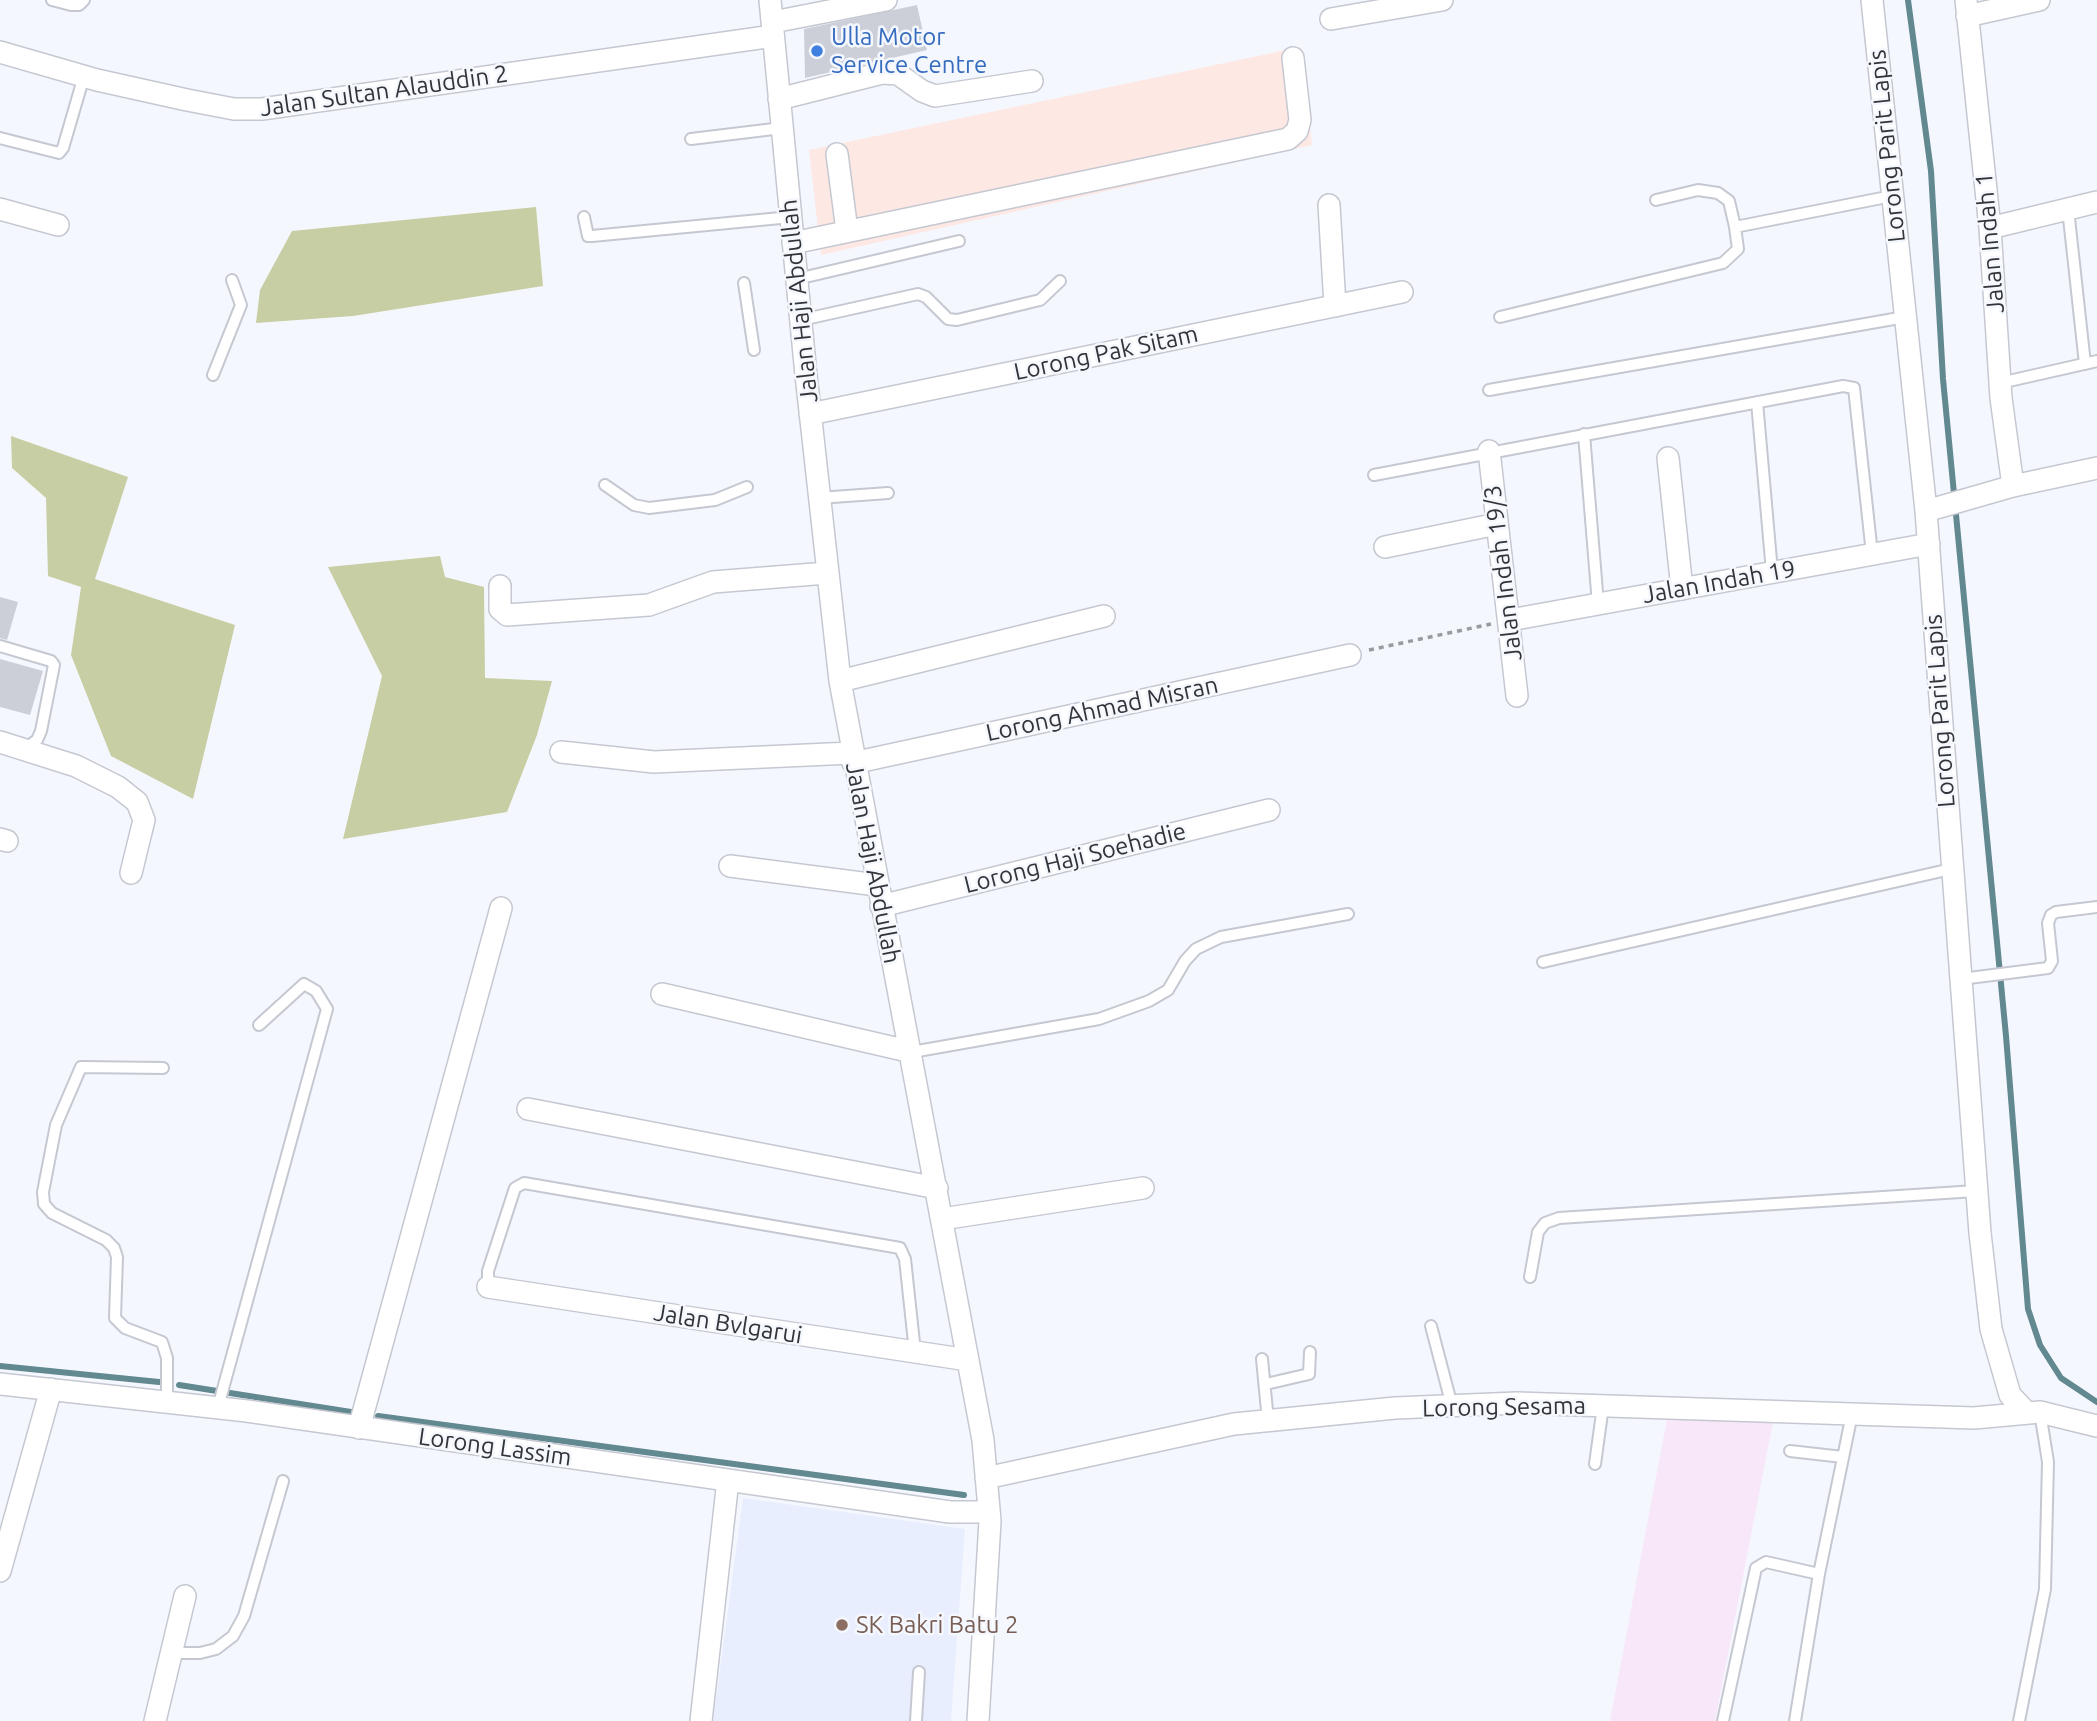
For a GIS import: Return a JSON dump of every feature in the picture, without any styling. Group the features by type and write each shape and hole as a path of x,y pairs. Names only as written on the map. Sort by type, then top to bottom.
{"street":[{"name":"Jalan Haji Abdullah","path":"770,0 810,414 840,681 852,758 943,1219 986,1478 989,1512 978,1721"},
{"name":"Jalan Sultan Alauddin 2","path":"0,52 84,76 187,100 234,109 262,109 773,29 886,0"},
{"path":"1331,19 1442,0"},
{"name":"Lorong Parit Lapis","path":"1872,0 1905,317 1936,509 1928,544 1976,1191 1991,1329 2010,1395 2034,1412"},
{"path":"1967,8 2039,0"},
{"name":"Jalan Indah 1","path":"1967,8 1990,228 2000,383 2013,486"},
{"path":"793,243 1288,139 1297,131 1300,120 1293,58"},
{"path":"779,99 882,73 898,74 922,91 935,96 1032,81"},
{"path":"837,154 847,231"},
{"path":"1990,228 2097,202"},
{"path":"1329,205 1335,306"},
{"path":"0,209 58,225"},
{"name":"Lorong Pak Sitam","path":"810,414 1402,292"},
{"name":"Jalan Indah 19/3","path":"1489,451 1517,696"},
{"path":"1668,458 1682,589"},
{"path":"1936,509 2013,486 2097,468"},
{"path":"1385,547 1497,524"},
{"name":"Jalan Indah 19","path":"1510,620 1928,544"},
{"path":"500,586 500,609 508,615 649,605 713,582 827,573"},
{"path":"840,681 1104,616"},
{"name":"Lorong Ahmad Misran","path":"561,752 654,762 852,758 1350,655"},
{"path":"0,742 26,748 76,766 118,787 136,802 144,821 131,873"},
{"name":"Lorong Haji Soehadie","path":"879,896 1269,810"},
{"path":"730,866 879,896"},
{"path":"359,1428 501,908"},
{"path":"662,995 912,1052"},
{"path":"528,1109 937,1188"},
{"path":"943,1219 1143,1188"},
{"name":"Jalan Bvlgarui","path":"488,1287 968,1360"},
{"name":"Lorong Lassim","path":"0,1384 218,1407 950,1512 989,1512"},
{"path":"0,1570 51,1389"},
{"name":"Lorong Sesama","path":"986,1478 1221,1427 1452,1406 1603,1406 1974,1418 2034,1412"},
{"path":"2034,1412 2097,1426"},
{"path":"701,1721 728,1480"},
{"path":"155,1721 185,1596"}],"lane":[{"path":"52,0 71,5 79,5 84,0"},
{"path":"0,138 59,153 64,148 84,76"},
{"path":"691,139 782,128"},
{"path":"1500,317 1723,263 1738,249 1729,201 1718,193 1698,190 1656,200"},
{"path":"1735,227 1892,196"},
{"path":"2068,209 2085,364"},
{"path":"584,217 588,236 592,236 791,217"},
{"path":"797,279 959,241"},
{"path":"213,375 241,305 232,280"},
{"path":"802,320 918,294 926,297 948,319 957,320 1040,300 1060,281"},
{"path":"744,283 754,350"},
{"path":"1489,390 1905,317"},
{"path":"2000,383 2097,361"},
{"path":"1374,475 1489,451 1843,386 1854,388 1872,554"},
{"path":"1757,402 1772,572"},
{"path":"1584,434 1598,604"},
{"path":"605,485 634,505 649,508 715,500 747,487"},
{"path":"819,498 888,493"},
{"path":"0,646 51,661 54,665 41,731 37,740 26,748"},
{"path":"1543,962 1951,869"},
{"path":"1961,979 2048,968 2052,961 2048,923 2051,915 2097,907"},
{"path":"912,1052 1099,1019 1149,1002 1168,990 1185,961 1196,949 1221,937 1348,915"},
{"path":"218,1407 327,1009 316,991 304,984 259,1025"},
{"path":"163,1068 81,1067 56,1125 43,1192 44,1205 52,1213 106,1240 114,1248 117,1257 115,1318 125,1328 162,1342 167,1358 167,1401"},
{"path":"488,1287 488,1271 516,1188 524,1183 900,1248 905,1259 915,1352"},
{"path":"1530,1277 1538,1232 1545,1223 1559,1218 1976,1191"},
{"path":"1431,1326 1452,1406"},
{"path":"1266,1384 1309,1374 1310,1352"},
{"path":"1262,1359 1268,1421"},
{"path":"1595,1464 1603,1406"},
{"path":"2019,1721 2045,1589 2048,1462 2034,1412"},
{"path":"1795,1721 1819,1574 1852,1414"},
{"path":"1790,1451 1843,1457"},
{"path":"172,1653 200,1653 216,1649 233,1636 244,1616 283,1481"},
{"path":"1723,1721 1756,1568 1766,1562 1819,1574"},
{"path":"916,1721 919,1672"}],"path":[{"path":"1350,655 1510,620"}],"shaded area":[{"path":"1301,47 1312,145 821,255 809,150"},
{"path":"1667,1419 1773,1422 1715,1721 1610,1721"},
{"name":"SK Bakri Batu 2","path":"743,1498 965,1529 951,1721 713,1721"}],"green space":[{"path":"536,207 543,286 353,316 256,323 260,290 292,231"},
{"path":"11,436 128,477 95,579 235,625 193,799 111,756 71,655 81,587 48,576 46,498 12,468"},
{"path":"440,556 445,577 484,587 485,678 552,681 537,735 507,812 343,839 382,676 328,567"}],"building":[{"path":"917,5 927,50 805,78 804,29"},
{"path":"0,597 18,602 7,640 0,638"},
{"path":"0,659 43,671 30,715 0,707"}],"waterway":[{"path":"1908,0 1931,171 1943,379 2006,1036 2028,1309 2040,1345 2061,1378 2097,1402"},
{"path":"0,1366 159,1382"},
{"path":"179,1385 351,1412"},
{"path":"378,1416 964,1495"}],"place":[{"name":"Ulla Motor Service Centre","path":"817,51"},
{"name":"SK Bakri Batu 2","path":"842,1625"}]}
